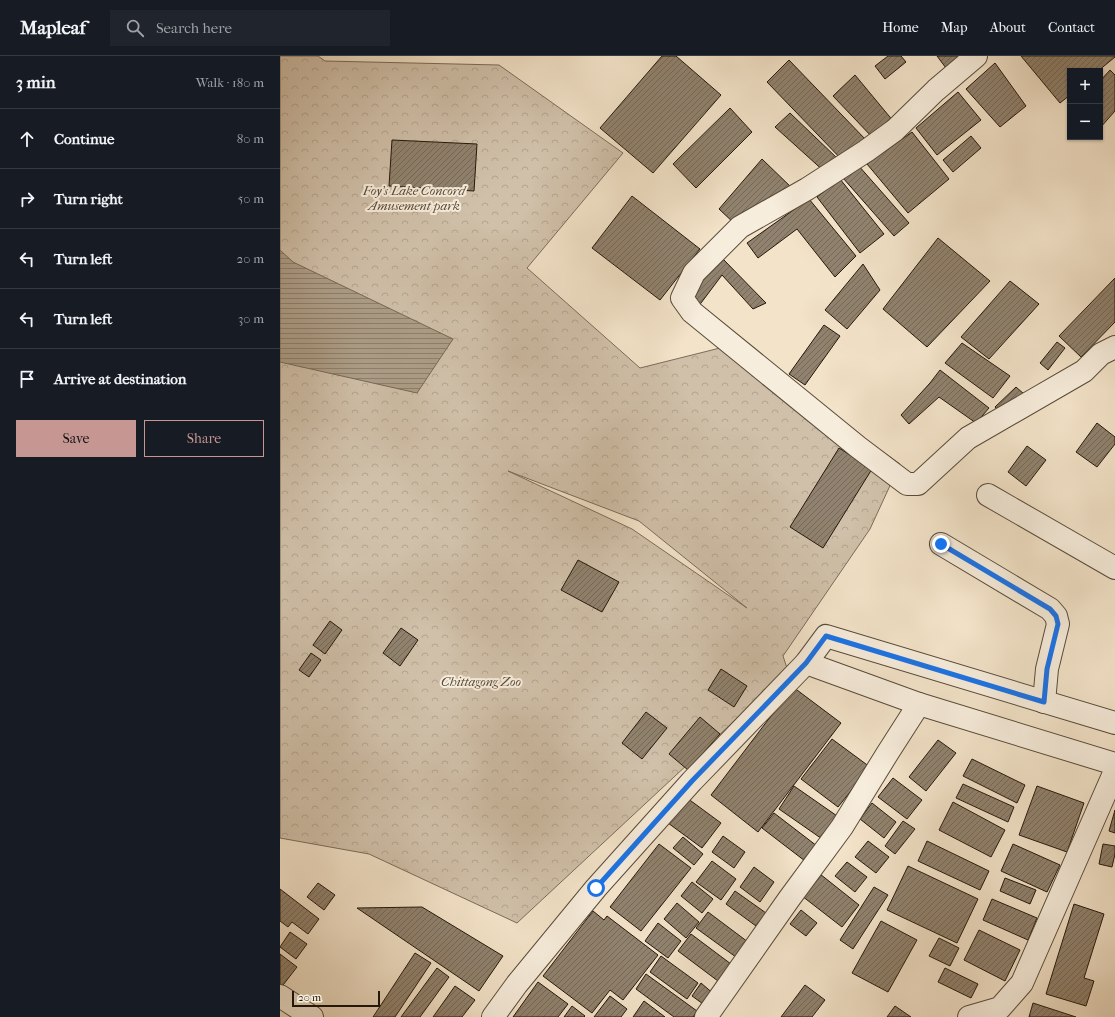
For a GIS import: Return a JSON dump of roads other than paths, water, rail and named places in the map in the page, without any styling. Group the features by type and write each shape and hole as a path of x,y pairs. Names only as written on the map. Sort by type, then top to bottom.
{"street":[{"path":"976,56 936,90 895,130 866,151 807,189 740,227 694,273 682,298 692,312 858,447 907,484 918,484 968,438 1084,371 1101,354 1115,347"},
{"path":"988,495 1115,568"},
{"path":"941,544 1050,609 1056,616 1058,624 1047,669 1044,702"},
{"path":"492,1017 517,984 596,888 692,781 806,663 826,636 1115,723"},
{"path":"806,663 919,704 1115,764"},
{"path":"706,1017 842,827 919,704"},
{"path":"969,1017 1000,1008 1022,983 1115,771"},
{"path":"280,996 312,1017"}],"park label":[{"name":"Foy's Lake Concord Amusement park","path":"414,198"},
{"name":"Chittagong Zoo","path":"481,681"}]}
